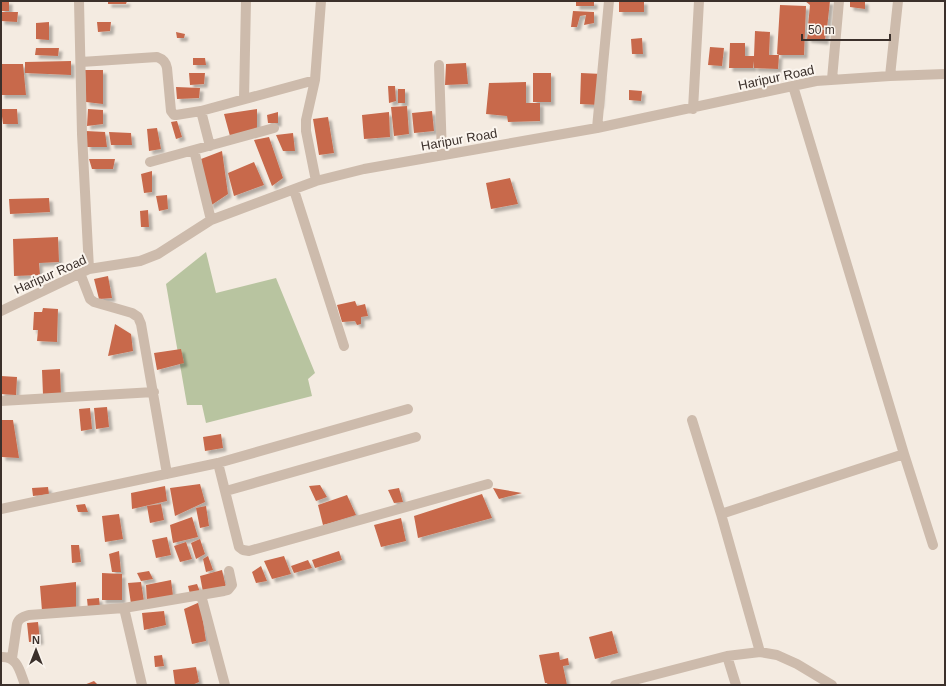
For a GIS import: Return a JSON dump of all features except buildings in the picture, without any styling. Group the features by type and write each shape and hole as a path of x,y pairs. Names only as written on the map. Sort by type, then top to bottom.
{"street":[{"path":"79,1 85,271 90,299 94,302 132,313 138,317 141,324 154,392 167,474"},
{"path":"244,99 246,1"},
{"path":"316,181 306,131 306,120 314,80 321,1"},
{"path":"597,128 609,1"},
{"path":"693,108 699,1"},
{"path":"832,79 839,1"},
{"path":"890,76 898,1"},
{"path":"81,62 157,57 162,59 166,63 167,68 171,111 176,115 201,111 314,80"},
{"path":"438,65 442,155"},
{"name":"Haripur Road","path":"1,311 85,271 140,261 158,254 211,220 316,181 364,168 597,128 832,79 945,74"},
{"path":"793,86 933,545"},
{"path":"201,111 210,146"},
{"path":"150,162 274,128"},
{"path":"194,150 211,220"},
{"path":"294,190 344,346"},
{"path":"1,401 154,392"},
{"path":"1,509 218,463 408,409"},
{"path":"692,420 721,514 760,652"},
{"path":"226,491 416,437"},
{"path":"721,514 904,454"},
{"path":"218,463 239,547 243,550 249,551 488,484"},
{"path":"12,658 17,624 23,617 29,615 124,608 228,590 232,585 229,571"},
{"path":"201,594 223,684"},
{"path":"124,608 142,685"},
{"path":"615,685 727,656 760,652 777,656 797,664 832,685"},
{"path":"727,656 736,685"},
{"path":"1,657 12,658 16,662 25,685"},
{"path":"655,675 658,685"}],"green space":[{"path":"206,252 216,293 276,278 315,373 308,379 312,396 206,423 202,405 187,405 166,284"}]}
